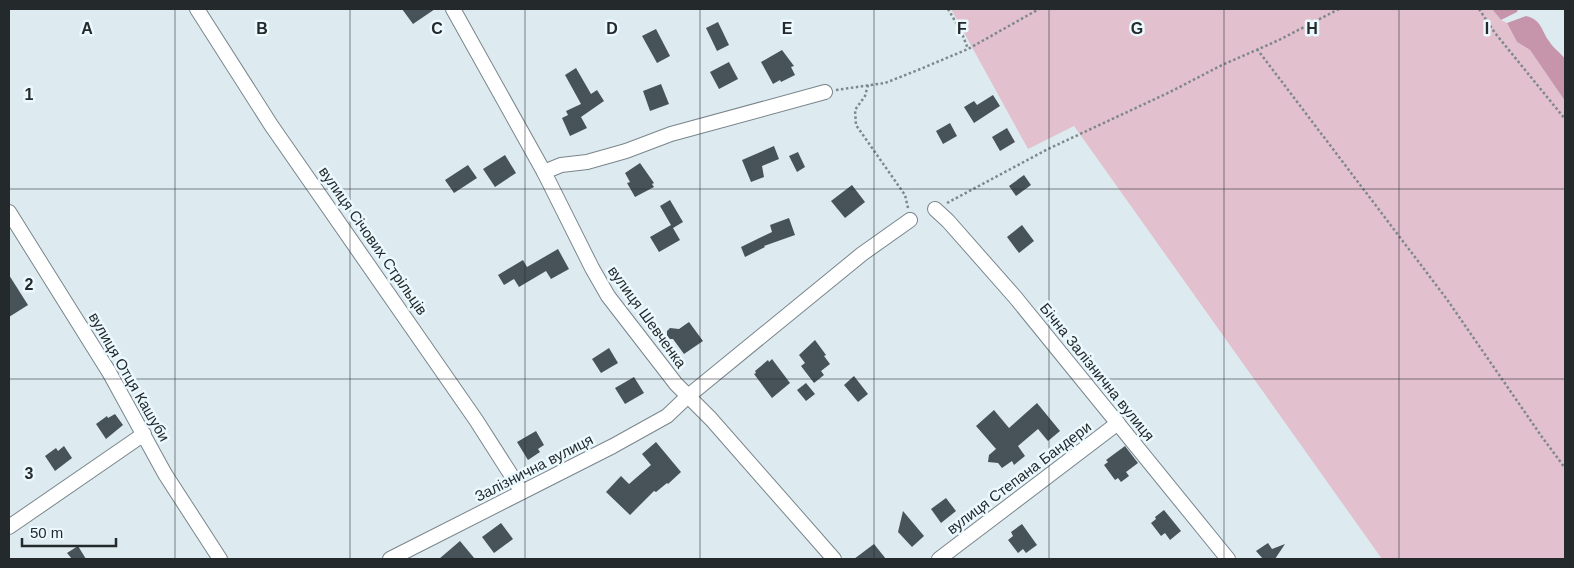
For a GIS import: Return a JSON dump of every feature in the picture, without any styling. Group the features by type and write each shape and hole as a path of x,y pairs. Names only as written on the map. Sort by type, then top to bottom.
{"street":[{"name":"вулиця Січових Стрільців","path":"197,9 271,124 476,420 522,492"},
{"name":"вулиця Шевченка","path":"453,9 544,172 608,296 676,384 711,419 834,559"},
{"path":"544,172 561,164 587,162 626,151 671,134 825,92"},
{"name":"Бічна Залізнична вулиця","path":"935,209 1015,297 1228,559"},
{"name":"вулиця Отця Кашуби","path":"9,212 109,372 166,474 220,559"},
{"name":"Залізнична вулиця","path":"390,559 613,446 666,416 862,254 910,220"},
{"name":"вулиця Степана Бандери","path":"939,559 1118,423"},
{"path":"9,527 144,434"}],"path":[{"path":"948,9 961,31 968,49"},
{"path":"825,92 885,83 968,49 1039,9"},
{"path":"935,209 1048,149 1339,9"},
{"path":"1479,9 1495,33 1565,119"},
{"path":"1257,50 1446,298 1565,468"},
{"path":"868,85 865,96 855,110 856,125 905,195 910,220"}],"shaded area":[{"path":"951,9 1492,9 1501,20 1507,23 1517,42 1530,50 1565,101 1565,559 1382,559 1074,126 1028,149"},
{"path":"1492,9 1518,9 1517,12 1501,20"},
{"path":"1526,16 1538,23 1551,44 1565,59 1565,101 1530,50 1517,42 1507,23"}],"building":[{"path":"402,9 435,9 413,24"},
{"path":"718,22 729,45 717,51 706,28"},
{"path":"656,29 670,56 657,63 642,36"},
{"path":"782,50 794,66 791,67 795,75 773,84 761,62"},
{"path":"729,62 738,79 719,89 710,72"},
{"path":"576,68 591,94 597,90 604,101 581,117 587,128 570,136 562,118 568,115 566,111 581,104 565,75"},
{"path":"661,84 669,104 650,111 643,91"},
{"path":"993,95 1000,106 974,123 964,107 974,101 977,105"},
{"path":"950,123 957,136 943,144 936,131"},
{"path":"1007,128 1015,142 1000,151 992,137"},
{"path":"774,146 779,159 762,166 764,177 751,182 742,160"},
{"path":"798,152 805,167 797,172 789,156"},
{"path":"505,155 516,173 495,187 483,169"},
{"path":"640,163 654,183 652,184 654,187 635,197 627,183 630,182 625,173"},
{"path":"468,165 477,178 454,193 445,180"},
{"path":"1024,175 1031,185 1016,196 1009,186"},
{"path":"852,185 865,202 845,218 831,201"},
{"path":"670,200 683,222 673,228 680,240 659,252 650,237 671,225 660,206"},
{"path":"789,218 795,235 764,246 745,257 741,247 772,232 770,225"},
{"path":"1022,225 1034,241 1019,253 1007,237"},
{"path":"558,249 569,269 551,279 546,271 519,287 514,279 504,285 498,275 523,260 527,267"},
{"path":"9,275 28,305 9,317"},
{"path":"689,322 703,341 684,354 673,339 667,336 667,331 670,328 679,329"},
{"path":"815,340 830,364 821,371 824,375 814,383 801,366 805,363 799,355"},
{"path":"609,348 618,363 601,373 592,359"},
{"path":"772,359 790,383 772,398 754,374 768,360 769,362"},
{"path":"854,376 868,394 858,402 844,385"},
{"path":"634,377 644,393 625,404 615,388"},
{"path":"806,383 815,394 806,401 797,390"},
{"path":"1037,403 1060,431 1048,441 1038,429 1018,446 1025,456 1014,465 1012,461 1002,468 998,463 988,462 989,455 996,449 976,426 994,410 1009,428"},
{"path":"115,414 123,425 106,439 96,424 107,416 108,418"},
{"path":"536,431 544,445 538,449 540,452 528,460 517,442"},
{"path":"656,442 681,472 668,484 656,492 654,491 630,515 606,492 621,476 629,484 651,465 642,454"},
{"path":"64,446 72,458 55,471 45,456 56,448 58,451"},
{"path":"1125,446 1138,463 1126,472 1129,476 1121,482 1118,478 1115,480 1104,465 1108,462 1106,460"},
{"path":"946,498 956,511 941,523 931,509"},
{"path":"1164,510 1181,531 1170,540 1165,533 1161,536 1151,523"},
{"path":"903,511 924,536 912,547 898,532"},
{"path":"501,523 513,539 494,553 482,537"},
{"path":"1022,524 1037,545 1026,553 1023,549 1018,553 1008,540 1013,536 1011,532"},
{"path":"460,541 475,559 439,559"},
{"path":"1268,543 1272,549 1285,544 1275,559 1263,559 1256,551"},
{"path":"874,544 886,559 854,559"},
{"path":"78,546 86,559 72,559 67,553"}]}
